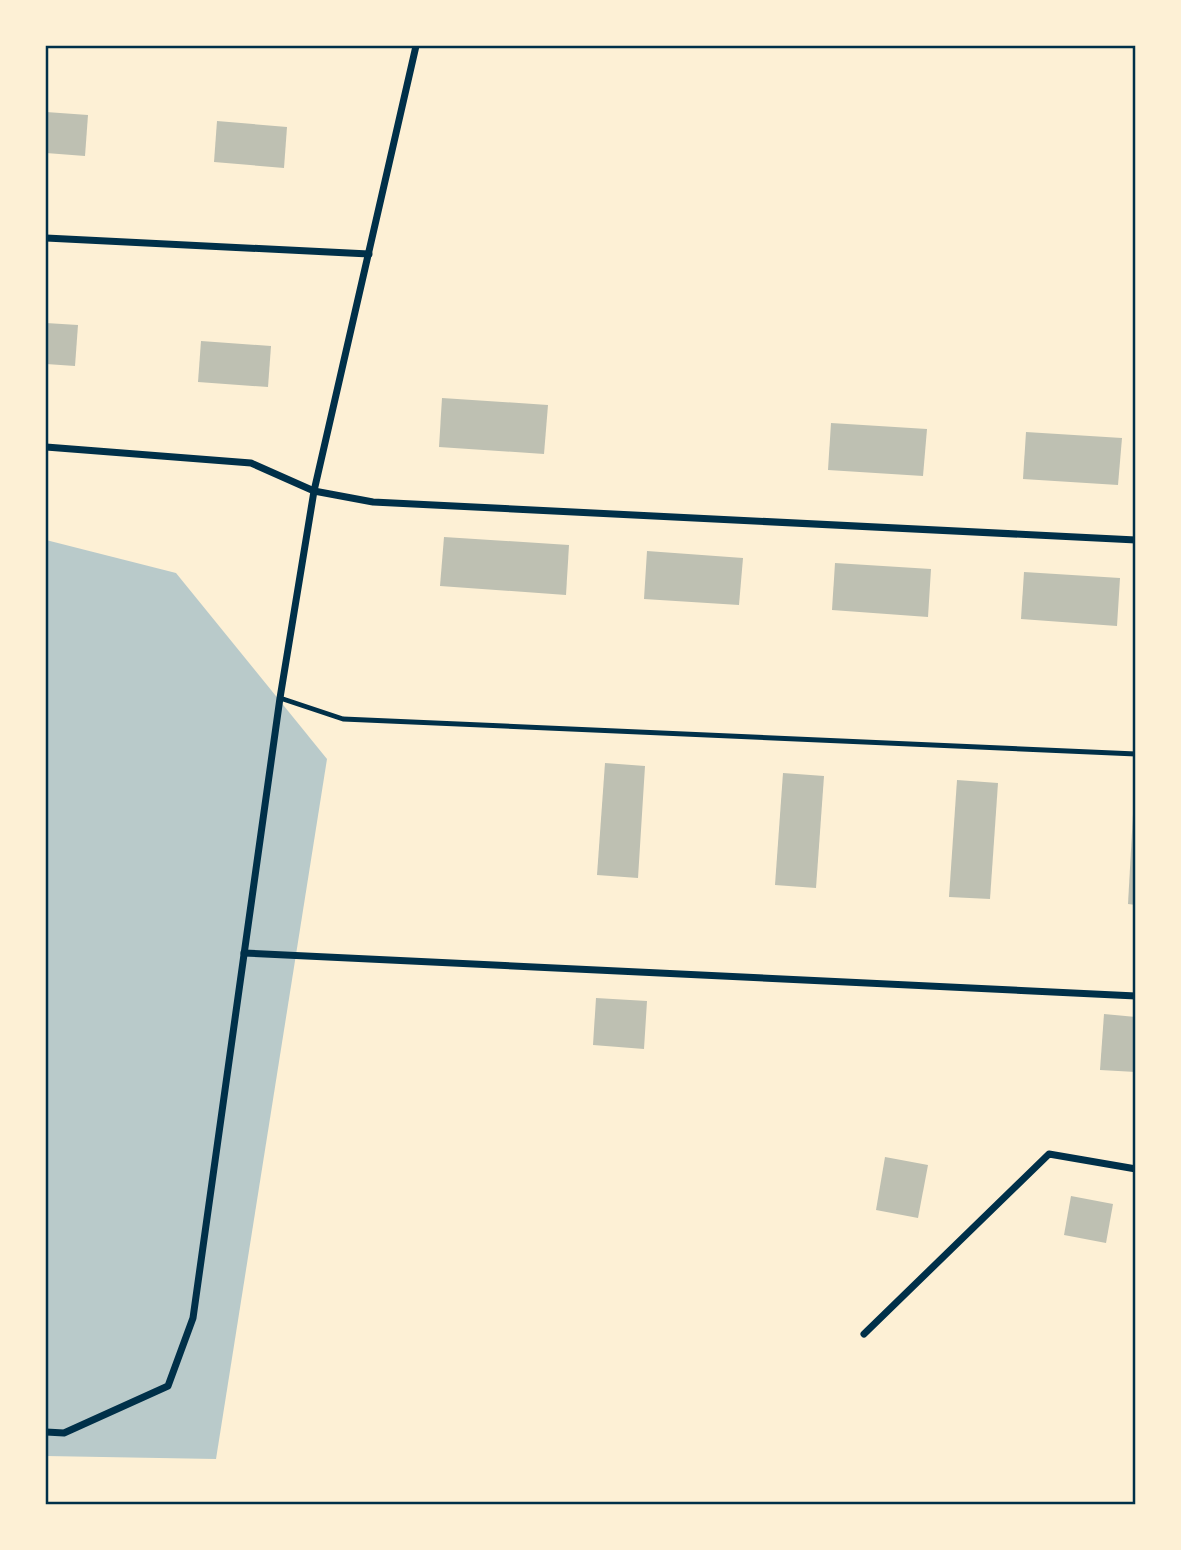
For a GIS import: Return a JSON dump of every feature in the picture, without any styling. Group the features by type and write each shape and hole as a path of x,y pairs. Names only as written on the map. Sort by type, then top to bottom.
{"street":[{"path":"46,1432 64,1433 168,1386 193,1318 280,698 314,491 416,46"},
{"path":"46,238 369,254"},
{"path":"46,447 251,463 314,491 373,502 1136,540"},
{"path":"244,953 1136,996"},
{"path":"864,1334 1049,1154 1136,1169"}],"lane":[{"path":"280,698 342,719 1136,754"}],"shaded area":[{"path":"46,540 176,573 327,759 216,1459 46,1456"}],"building":[{"path":"46,112 88,115 85,156 46,153"},
{"path":"217,121 287,127 284,168 214,162"},
{"path":"46,323 78,325 75,366 46,364"},
{"path":"201,341 271,346 268,387 198,382"},
{"path":"442,398 548,405 544,454 439,447"},
{"path":"831,423 927,429 923,476 828,470"},
{"path":"1026,432 1122,438 1118,485 1023,479"},
{"path":"444,537 569,545 566,595 440,586"},
{"path":"647,551 743,558 739,605 644,599"},
{"path":"835,563 931,569 928,617 832,610"},
{"path":"1024,572 1120,578 1117,626 1021,619"},
{"path":"605,763 645,766 638,878 597,875"},
{"path":"783,773 824,776 816,888 775,885"},
{"path":"957,780 998,783 990,899 949,897"},
{"path":"1133,814 1136,814 1136,905 1128,904"},
{"path":"596,998 647,1001 644,1049 593,1045"},
{"path":"1104,1014 1136,1017 1136,1072 1100,1070"},
{"path":"885,1157 928,1165 918,1218 876,1210"},
{"path":"1071,1196 1113,1204 1106,1243 1064,1235"}]}
